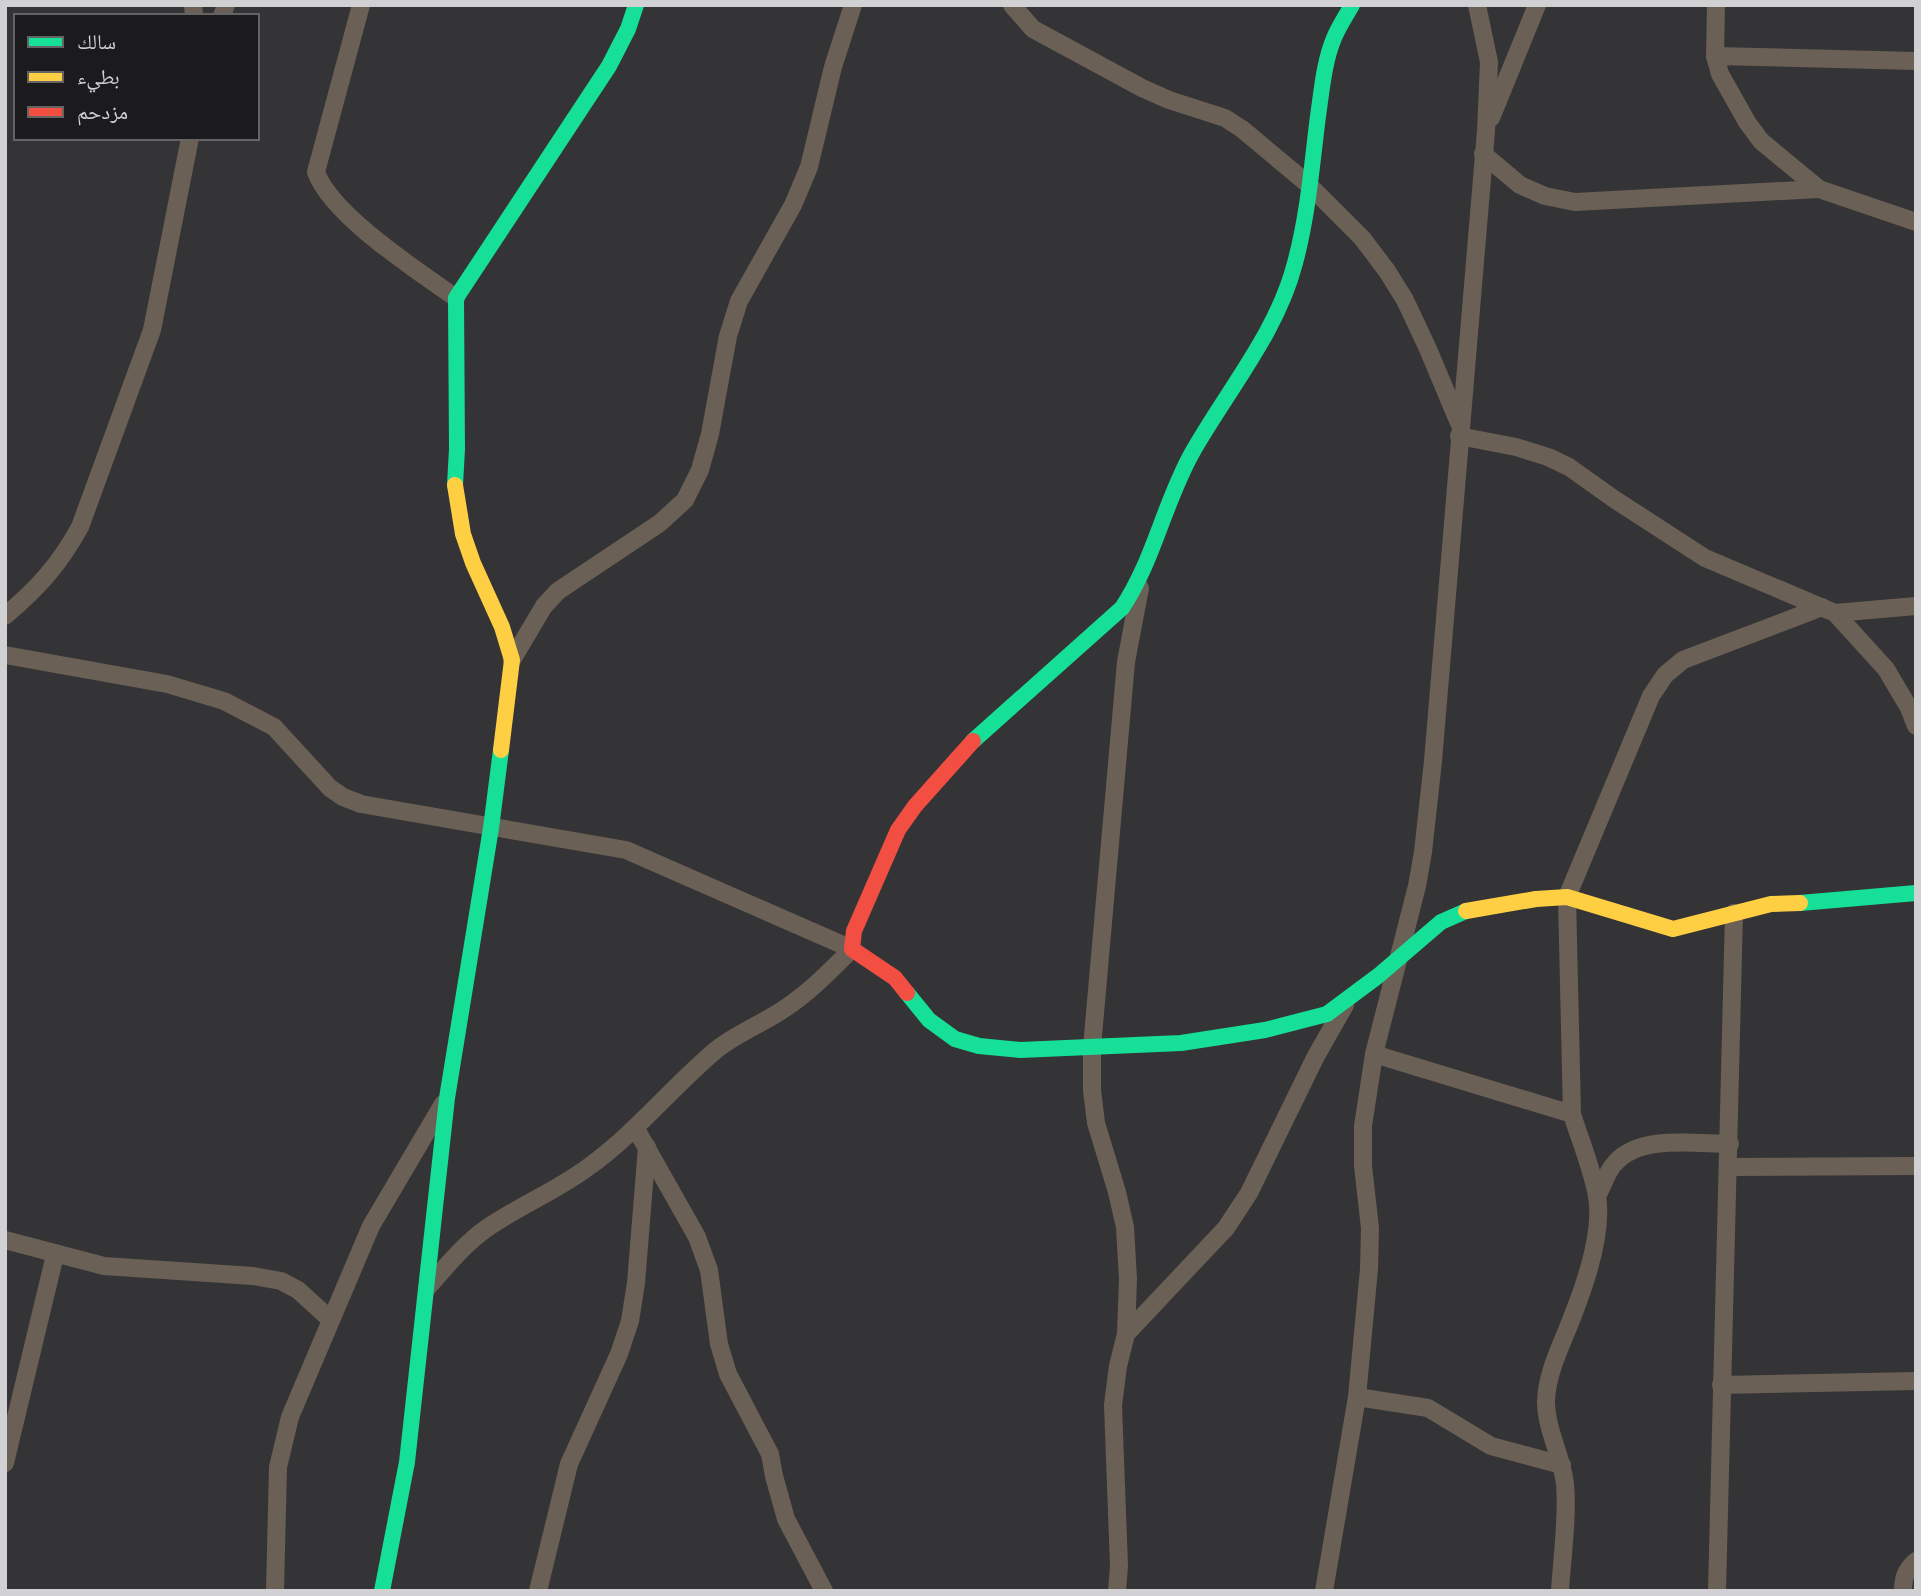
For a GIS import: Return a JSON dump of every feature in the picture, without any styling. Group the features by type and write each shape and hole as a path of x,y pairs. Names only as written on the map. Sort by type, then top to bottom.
{"street":[{"path":"361,5 316,172 321,186 368,233 456,298"},
{"path":"512,660 502,627 463,534 454,481 457,449 456,298 609,66 628,29 636,5"},
{"path":"382,1591 407,1462 447,1098 491,828 512,660 544,606 558,591 660,523 685,500 700,470 728,336 739,301 793,205 809,167 832,67 853,5"},
{"path":"1012,5 1033,29 1121,76 1169,100 1225,118 1309,185 1362,239 1393,281 1428,349 1459,431"},
{"path":"427,1288 468,1243 488,1227 583,1171 612,1150 710,1055 747,1029 782,1011 814,987 852,949 854,931 874,881 898,830 915,806 978,736 1122,608 1143,573 1191,455 1271,324 1285,296 1296,261 1324,71 1334,38 1352,5"},
{"path":"1324,1591 1357,1397 1369,1269 1370,1228 1363,1166 1363,1126 1374,1054 1417,886 1433,761 1486,131 1489,62 1477,5"},
{"path":"1486,131 1537,5"},
{"path":"1716,5 1715,56 1720,74 1735,104 1761,141 1819,189 1916,222"},
{"path":"1715,56 1916,61"},
{"path":"5,617 44,582 63,557 80,527 152,330 190,140"},
{"path":"1483,155 1520,185 1545,196 1574,202 1819,189"},
{"path":"1459,431 1548,457 1569,467 1705,558 1828,610 1886,669 1909,708 1916,726"},
{"path":"1118,1591 1113,1405 1118,1366 1126,1334 1128,1279 1125,1227 1096,1123 1092,1047 1126,662 1143,573"},
{"path":"1560,1591 1565,1487 1546,1403 1548,1380 1583,1287 1597,1230 1597,1196 1572,1114 1567,897 1651,695 1665,675 1683,660 1828,610 1916,606"},
{"path":"5,655 167,684 224,701 274,727 330,788 361,804 626,850 852,949 895,978 929,1020 955,1039 979,1046 1020,1049 1181,1043 1303,1022 1327,1014 1399,959 1441,922 1472,909 1567,897 1673,929 1771,904 1816,904 1916,893"},
{"path":"1717,1591 1734,913"},
{"path":"1126,1334 1226,1228 1249,1193 1316,1056 1350,997"},
{"path":"1374,1054 1572,1114"},
{"path":"275,1591 278,1467 290,1417 371,1226 447,1098"},
{"path":"636,1129 697,1237 709,1270 719,1345 728,1374 770,1454 786,1519 824,1591"},
{"path":"1597,1196 1615,1163 1631,1151 1651,1143 1730,1144"},
{"path":"538,1591 569,1464 619,1354 630,1321 636,1283 647,1147"},
{"path":"1729,1167 1916,1166"},
{"path":"5,1240 104,1266 253,1276 281,1281 298,1290 331,1320"},
{"path":"5,1463 55,1255"},
{"path":"1721,1385 1916,1381"},
{"path":"1357,1397 1428,1408 1491,1446 1562,1465"},
{"path":"1903,1591 1903,1578 1908,1568 1916,1561"}],"traffic: fast":[{"path":"455,485 456,298 609,66 628,29 636,5"},
{"path":"973,741 1122,608 1151,551 1182,472 1264,338 1287,289 1295,263 1309,190 1328,57 1336,34 1352,5"},
{"path":"382,1591 407,1462 447,1098 501,750"},
{"path":"1800,903 1916,893"},
{"path":"907,993 929,1020 955,1039 979,1046 1020,1050 1181,1043 1265,1030 1327,1014 1378,976 1441,922 1466,911"}],"traffic: slow":[{"path":"455,485 463,534 502,627 512,660 501,750"},
{"path":"1466,911 1536,899 1567,897 1673,929 1771,904 1800,903"}],"traffic: jam":[{"path":"907,993 895,978 852,949 854,931 898,830 915,806 973,741"}]}
